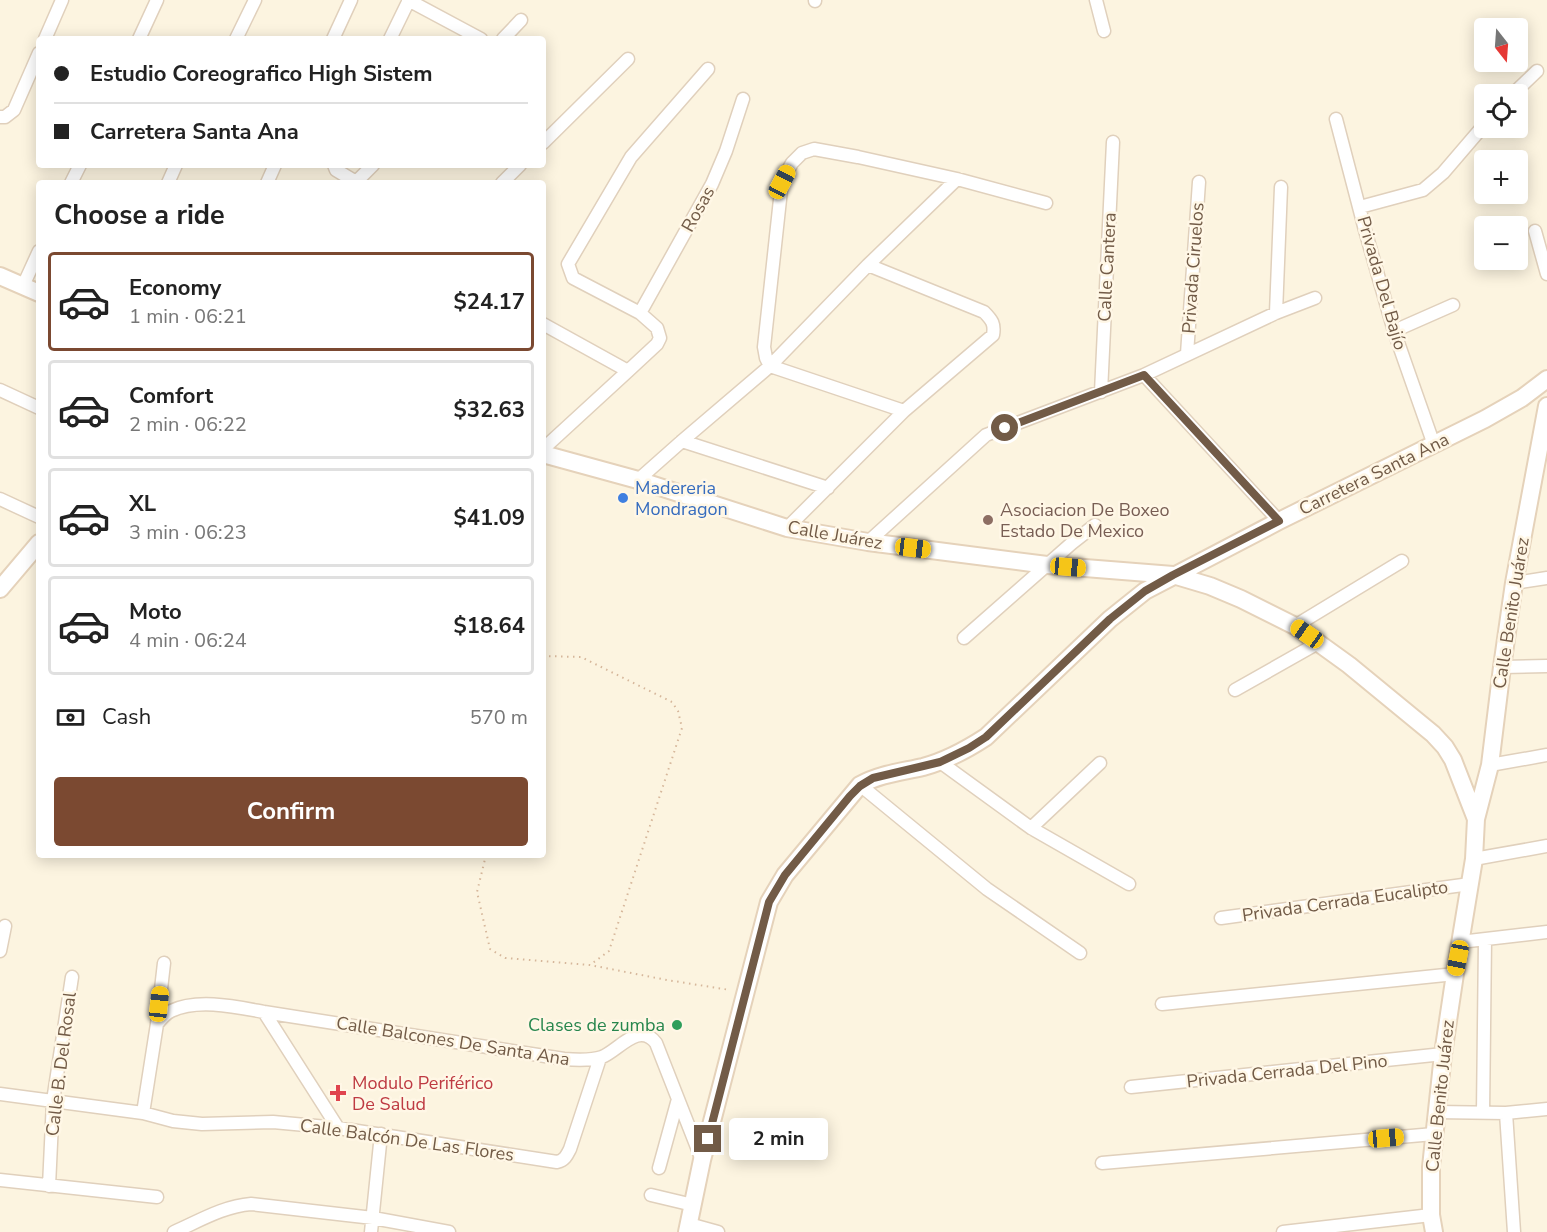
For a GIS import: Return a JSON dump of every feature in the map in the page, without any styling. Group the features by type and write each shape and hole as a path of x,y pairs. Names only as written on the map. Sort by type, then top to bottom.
{"street":[{"path":"46,36 62,0"},
{"path":"140,36 157,0"},
{"path":"237,36 255,0"},
{"path":"334,36 351,0"},
{"path":"391,36 409,0 475,36"},
{"path":"1096,0 1104,31"},
{"path":"505,36 521,20"},
{"path":"546,139 628,58"},
{"path":"0,117 5,117 14,110 36,60"},
{"path":"546,445 657,344 660,338 657,328 640,313 573,278 568,264 631,157 708,69"},
{"path":"1524,84 1537,71"},
{"name":"Rosas","path":"640,313 712,184 726,152 743,99"},
{"name":"Privada Del Bajío","path":"1336,119 1394,331 1434,445"},
{"path":"1360,207 1416,194 1423,190 1443,173 1474,137"},
{"name":"Calle Cantera","path":"1101,392 1113,142"},
{"path":"904,411 770,366 766,358 765,335 782,182 792,163 802,153 814,150 858,157 957,179 1046,203"},
{"path":"335,168 351,180"},
{"path":"358,180 370,168"},
{"path":"505,180 517,168"},
{"path":"638,480 770,366 868,264 957,179"},
{"name":"Privada Ciruelos","path":"1187,354 1199,182"},
{"path":"1276,313 1281,187"},
{"path":"1535,231 1547,274"},
{"path":"23,286 36,258"},
{"path":"787,528 904,411 993,335 992,320 984,312 868,264"},
{"path":"0,276 36,292"},
{"path":"868,542 986,435 1144,375 1276,313 1315,298"},
{"path":"1394,331 1452,305"},
{"path":"546,326 628,371"},
{"path":"1144,375 1279,521"},
{"name":"Carretera Santa Ana","path":"688,1228 702,1160 769,902 776,888 860,786 873,778 940,762 969,748 986,737 1110,619 1145,591 1279,521 1504,409 1547,379"},
{"path":"0,390 36,407"},
{"name":"Calle Benito Juárez","path":"1434,1232 1431,1215 1431,1167 1443,1054 1474,859 1476,819 1490,765 1515,583 1547,406"},
{"path":"682,441 828,488"},
{"name":"Calle Juárez","path":"546,455 638,480 787,528 868,542 1047,565 1173,575"},
{"path":"0,499 36,516"},
{"path":"964,638 1095,525"},
{"path":"0,589 36,547"},
{"path":"1295,626 1402,561"},
{"name":"Calle Benito Juárez","path":"1173,575 1241,598 1295,626 1410,714 1445,747 1453,760 1476,819"},
{"path":"1515,583 1546,577"},
{"path":"1235,690 1318,642"},
{"path":"1502,667 1547,666"},
{"path":"1490,765 1547,755"},
{"path":"940,762 1031,828 1129,884"},
{"path":"1031,828 1100,763"},
{"path":"860,786 987,889 1080,953"},
{"path":"1474,859 1547,846"},
{"name":"Privada Cerrada Eucalipto","path":"1221,918 1470,884"},
{"path":"0,951 5,926"},
{"path":"1460,942 1547,932"},
{"path":"1484,1113 1485,940"},
{"path":"143,1113 164,963"},
{"path":"1162,1004 1455,974"},
{"name":"Calle B. Del Rosal","path":"49,1186 53,1101 72,977"},
{"name":"Calle Balcones De Santa Ana","path":"157,1024 168,1012 180,1008 225,1004 564,1059 600,1058"},
{"path":"264,1012 338,1128"},
{"path":"600,1058 640,1034 649,1036 656,1043 702,1160"},
{"name":"Privada Cerrada Del Pino","path":"1131,1087 1443,1054"},
{"name":"Calle Balcón De Las Flores","path":"0,1094 143,1113 173,1121 202,1124 273,1122 338,1128 552,1162 562,1160 570,1149 600,1058"},
{"path":"659,1168 678,1099"},
{"path":"1436,1112 1506,1113 1547,1109"},
{"path":"1506,1113 1514,1232"},
{"path":"371,1232 381,1134"},
{"path":"1102,1163 1434,1134"},
{"path":"0,1180 157,1197"},
{"path":"651,1195 693,1205"},
{"path":"174,1232 226,1209 251,1204 373,1218 449,1232"},
{"path":"1283,1232 1327,1230 1431,1215"},
{"path":"688,1228 718,1232"}],"path":[{"path":"546,656 580,657 672,702 678,711 682,728 609,951 590,965"},
{"path":"485,858 477,892 490,949 505,958 590,965 746,992"}],"place":[{"name":"Madereria Mondragon","path":"623,498"},
{"name":"Asociacion De Boxeo Estado De Mexico","path":"988,520"},
{"name":"Clases de zumba","path":"677,1025"},
{"name":"Modulo Periférico De Salud","path":"338,1093"}],"route":[{"path":"708,1139 769,902 785,875 850,796 873,778 940,762 969,748 986,737 1063,662 1145,591 1279,521 1144,375 1005,428"}]}
